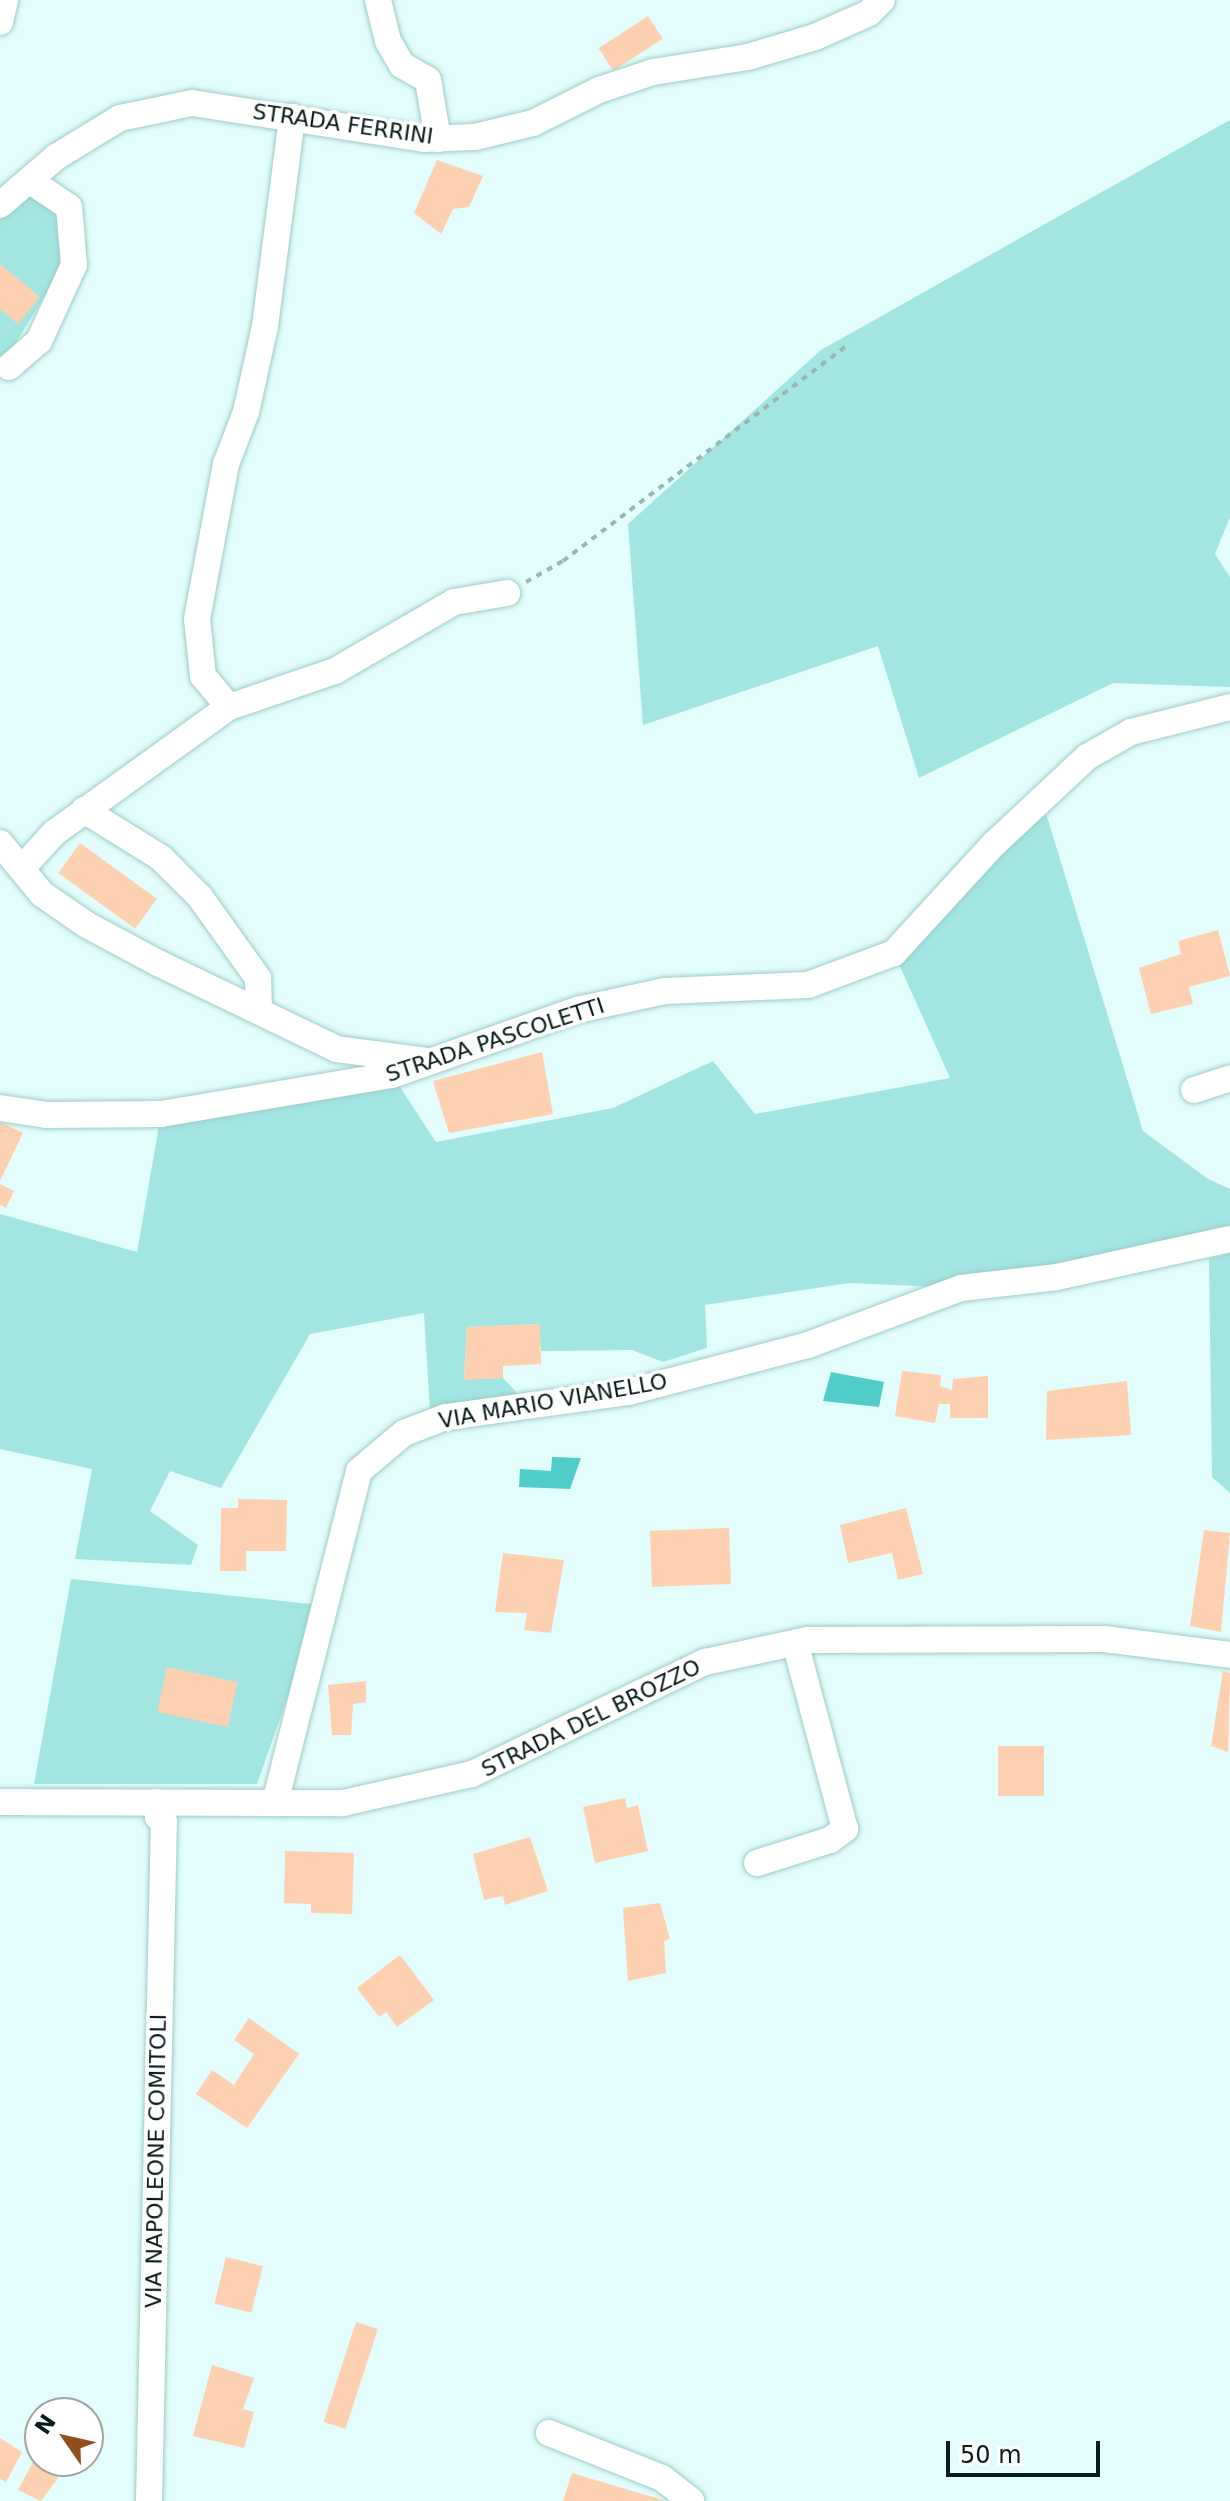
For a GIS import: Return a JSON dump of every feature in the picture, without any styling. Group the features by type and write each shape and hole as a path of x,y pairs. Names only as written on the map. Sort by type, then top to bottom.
{"street":[{"path":"0,22 5,0"},
{"path":"378,0 388,41 402,65 428,80 438,139"},
{"name":"STRADA FERRINI","path":"0,205 29,180 120,118 192,103 438,139 475,137 533,123 599,90 653,72 748,57 815,37 869,13 882,0"},
{"path":"229,707 203,676 197,619 226,464 246,412 260,350 292,117"},
{"path":"9,367 39,341 74,265 69,207 29,180"},
{"path":"24,866 84,810 229,707 335,671 454,602 507,593"},
{"name":"STRADA PASCOLETTI","path":"0,1108 47,1115 161,1114 392,1075 577,1010 665,991 808,985 894,953 994,844 1087,757 1131,732 1230,707"},
{"path":"84,810 161,858 200,897 258,978 259,1011"},
{"path":"0,843 24,866 42,894 87,925 337,1049 431,1061"},
{"path":"1194,1090 1230,1078"},
{"name":"VIA MARIO VIANELLO","path":"275,1803 359,1471 404,1433 446,1417 629,1392 778,1353 961,1288 1057,1277 1230,1239"},
{"name":"STRADA DEL BROZZO","path":"0,1802 161,1812 275,1803 343,1803 472,1774 705,1662 795,1643 1104,1639 1230,1655"},
{"path":"757,1863 830,1840 845,1829 795,1643"},
{"name":"VIA NAPOLEONE COMITOLI","path":"149,2501 161,1812"},
{"path":"549,2433 662,2478 691,2501"}],"path":[{"path":"507,593 563,561 850,343"}],"shaded area":[{"path":"1230,120 1230,517 1215,554 1230,577 1230,687 1113,683 919,778 878,646 643,725 628,524 821,350"},
{"path":"33,188 59,206 68,259 0,368 0,207"},
{"path":"1042,800 1143,1131 1208,1179 1230,1189 1230,1239 961,1288 849,1283 705,1305 707,1348 663,1362 632,1350 541,1351 539,1324 467,1327 464,1379 503,1378 522,1398 430,1410 424,1313 310,1334 221,1488 170,1471 150,1511 198,1545 191,1565 75,1559 92,1469 0,1449 0,1214 137,1252 161,1114 392,1075 436,1142 613,1108 713,1061 755,1114 950,1078 894,953"},
{"path":"1230,1253 1230,1493 1212,1477 1209,1259"},
{"path":"831,1372 884,1382 879,1407 823,1401"},
{"path":"552,1457 581,1458 570,1489 519,1487 520,1469 551,1471"},
{"path":"71,1579 320,1605 257,1784 34,1784"}],"building":[{"path":"648,16 663,39 613,71 599,48"},
{"path":"437,160 483,176 469,207 453,209 441,234 414,213"},
{"path":"0,264 40,297 18,324 0,309"},
{"path":"80,843 157,899 135,929 58,873"},
{"path":"1218,930 1230,976 1189,987 1193,1004 1151,1014 1139,968 1181,954 1178,941"},
{"path":"542,1052 553,1114 449,1133 433,1081"},
{"path":"0,1122 23,1133 0,1181"},
{"path":"0,1184 14,1191 6,1208 0,1205"},
{"path":"540,1324 541,1364 503,1366 503,1378 464,1380 467,1327"},
{"path":"902,1371 941,1375 940,1386 952,1390 953,1379 988,1376 988,1418 950,1418 950,1404 939,1404 935,1423 895,1416"},
{"path":"1127,1381 1131,1435 1046,1440 1047,1391"},
{"path":"238,1499 287,1500 286,1551 246,1551 246,1571 220,1571 221,1508 238,1508"},
{"path":"906,1508 923,1574 898,1580 892,1553 848,1563 840,1525"},
{"path":"729,1528 731,1584 652,1587 650,1531"},
{"path":"1204,1530 1230,1533 1221,1632 1190,1626"},
{"path":"503,1553 564,1560 551,1633 524,1630 527,1613 495,1612"},
{"path":"167,1667 237,1682 228,1727 157,1712"},
{"path":"1223,1671 1230,1673 1228,1752 1211,1746"},
{"path":"366,1681 366,1702 353,1704 351,1735 332,1735 328,1685"},
{"path":"998,1746 1044,1746 1044,1796 998,1796"},
{"path":"625,1798 627,1808 638,1805 648,1851 595,1863 583,1807"},
{"path":"530,1837 548,1891 505,1905 503,1896 484,1900 473,1854"},
{"path":"285,1851 354,1853 352,1914 311,1913 311,1904 284,1903"},
{"path":"660,1903 670,1939 664,1941 666,1973 628,1981 623,1908"},
{"path":"400,1955 434,2000 397,2027 386,2012 379,2017 357,1988"},
{"path":"249,2018 299,2054 247,2128 196,2094 212,2070 234,2085 254,2054 234,2040"},
{"path":"226,2257 263,2266 251,2313 214,2304"},
{"path":"356,2322 378,2329 345,2429 324,2422"},
{"path":"212,2365 254,2378 243,2409 254,2412 244,2448 193,2436"},
{"path":"0,2438 22,2452 6,2482 0,2479"},
{"path":"572,2473 663,2500 663,2501 563,2501"},
{"path":"25,2477 58,2478 41,2501 18,2490"}]}
